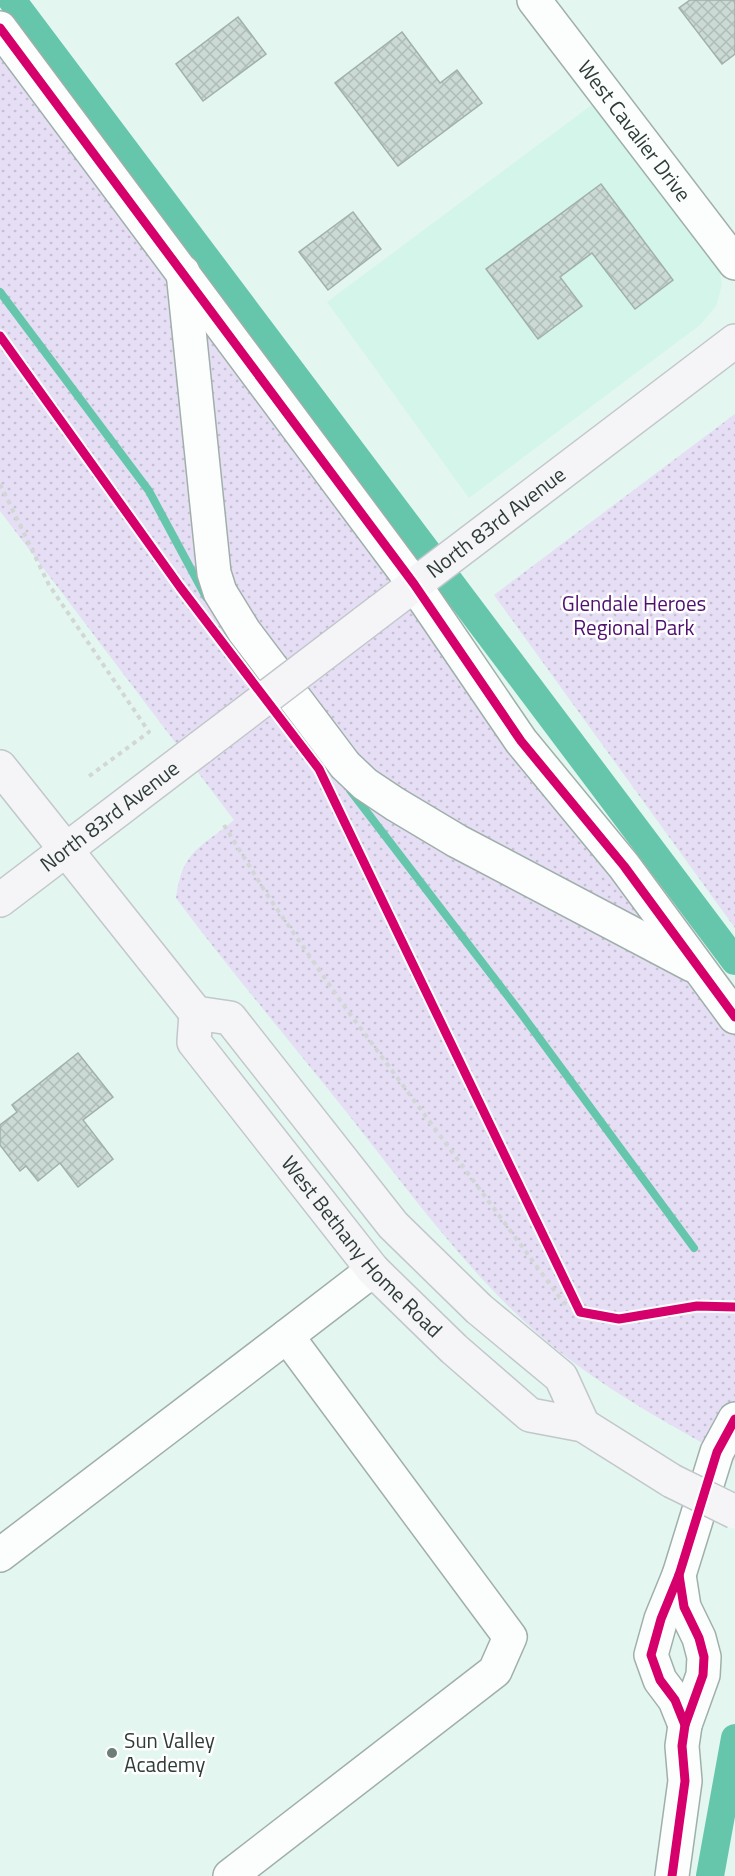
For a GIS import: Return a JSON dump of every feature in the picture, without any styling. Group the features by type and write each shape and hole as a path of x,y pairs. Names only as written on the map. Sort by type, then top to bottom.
{"main road":[{"name":"North 83rd Avenue","path":"0,900 735,341"},
{"path":"0,767 67,848 196,1013"},
{"name":"West Bethany Home Road","path":"583,1425 561,1377 479,1309 393,1224 230,1018 196,1013 194,1042 373,1270 454,1349 530,1415 583,1425 672,1481 735,1512"}],"street":[{"name":"West Cavalier Drive","path":"534,0 735,263"},
{"path":"0,28 414,584 521,741 624,866 702,969 735,1017"},
{"path":"183,272 214,573 220,592 244,631 345,765 365,784 457,841 702,969"},
{"path":"0,1555 373,1270"},
{"path":"230,1876 495,1671 510,1637 287,1336"},
{"path":"685,1725 675,1700 660,1680 651,1655 661,1619 679,1575 717,1452 735,1419"},
{"path":"672,1876 685,1780 682,1746 685,1725 703,1675 704,1657 699,1638 684,1607 679,1575"}],"path":[{"path":"0,484 50,585 149,732 88,777"},
{"path":"224,825 268,896 342,1003 563,1302 585,1313"},
{"path":"570,1292 585,1313"}],"shaded area":[{"path":"597,101 718,262 722,285 716,306 700,325 469,498 327,302"}],"green space":[{"path":"0,28 735,1000 735,1461 652,1414 592,1376 510,1308 426,1213 176,898 179,882 188,860 203,844 234,820 0,511"},
{"name":"Glendale Heroes Regional Park","path":"735,414 735,928 494,595"}],"building":[{"path":"690,0 735,0 735,54 722,64 679,8"},
{"path":"238,17 266,54 203,101 176,64"},
{"path":"402,32 440,83 457,70 482,103 398,166 335,83"},
{"path":"601,184 673,280 635,309 592,253 560,277 582,306 538,339 486,269"},
{"path":"353,212 381,249 328,290 299,252"},
{"path":"78,1053 113,1097 83,1120 113,1159 78,1187 60,1163 38,1181 26,1166 20,1171 0,1145 0,1125 17,1112 12,1105"}],"waterway":[{"path":"12,0 735,961"},
{"path":"0,292 149,491 206,597"},
{"path":"350,790 520,1012 694,1248"},
{"path":"710,1876 735,1738"}],"cycle path":[{"path":"0,28 414,584 521,741 624,866 735,1017"},
{"path":"0,336 180,587 319,769 580,1312 619,1319 697,1306 735,1307"},
{"path":"685,1725 675,1700 660,1680 651,1655 661,1619 679,1575 717,1452 735,1419"},
{"path":"672,1876 685,1781 682,1746 685,1725 703,1675 704,1657 699,1638 684,1607 679,1575"}],"place":[{"name":"Sun Valley Academy","path":"112,1753"}]}
